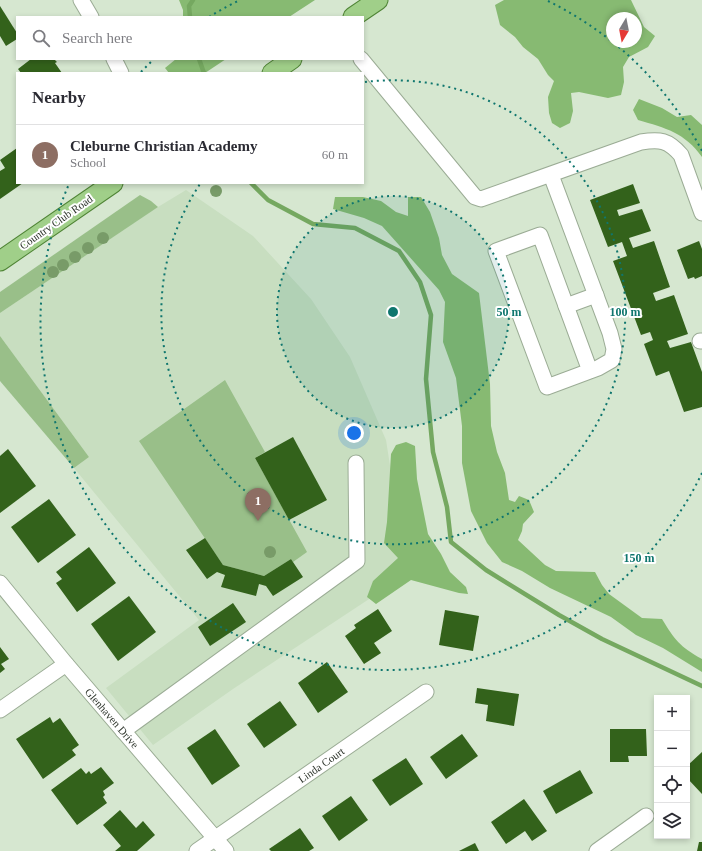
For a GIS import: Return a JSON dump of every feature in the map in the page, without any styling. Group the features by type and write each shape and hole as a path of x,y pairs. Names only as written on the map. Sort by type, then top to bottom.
{"main road":[{"path":"354,16 378,0"},
{"path":"273,72 291,60"},
{"name":"Country Club Road","path":"0,261 112,184"}],"street":[{"path":"82,0 90,16"},
{"path":"114,60 120,72"},
{"path":"362,60 475,197 481,199 640,142 654,140 665,142 674,148 681,156 702,213"},
{"path":"551,175 610,333 614,349 612,360 590,371 547,387 496,251 540,235 590,371"},
{"path":"566,306 596,295"},
{"path":"123,731 357,561 356,463"},
{"name":"Glenhaven Drive","path":"0,583 66,664 226,851"},
{"path":"0,710 66,664"},
{"name":"Linda Court","path":"197,851 426,692"},
{"path":"596,851 646,816"}],"shaded area":[{"path":"186,190 253,236 311,299 350,357 386,440 407,574 233,689 153,745 106,688 199,620 74,468 89,457 0,336 0,313 153,210"}],"green space":[{"path":"179,0 315,0 291,16 183,16 183,10"},
{"path":"504,0 631,0 637,12 606,12 606,48 642,48 642,23 644,27 655,36 648,47 629,57 623,67 624,82 621,95 608,98 579,92 571,93 573,111 570,123 560,128 552,123 549,113 548,97 554,81 548,75 538,59 500,25 495,5"},
{"path":"175,60 224,60 206,72 168,72 165,68"},
{"path":"639,99 662,108 677,117 691,115 702,125 702,157 689,142 674,132 638,120 633,110"},
{"path":"140,195 158,207 0,313 0,292"},
{"path":"335,197 363,197 381,201 396,212 408,216 408,197 421,197 430,212 439,238 442,255 452,274 479,293 490,384 491,426 497,452 505,473 509,500 515,502 519,496 529,500 534,512 523,524 518,540 545,565 556,571 595,572 609,594 642,618 662,619 678,642 702,659 702,672 663,648 636,635 611,617 550,588 522,571 502,562 487,543 471,511 462,463 462,426 456,378 443,342 445,302 439,290 382,226 364,218 333,209"},
{"path":"0,336 89,457 74,468 0,381"},
{"path":"225,380 265,452 255,458 307,552 293,562 291,559 264,576 223,565 139,441"},
{"path":"406,442 415,446 417,479 428,534 441,554 450,572 466,587 468,594 411,580 376,604 367,597 373,581 398,558 384,543 387,522 391,454 396,445"}],"building":[{"path":"0,6 16,31 16,40 6,46 0,36"},
{"path":"30,60 55,60 57,62 55,63 61,72 20,72 18,69"},
{"path":"16,149 16,184 22,184 0,199 0,171 5,168 0,160"},
{"path":"633,184 640,203 617,210 619,216 642,209 651,231 629,238 633,248 654,241 670,287 653,293 656,301 674,295 688,334 667,341 670,348 691,342 702,372 702,407 684,412 669,371 656,376 644,344 653,340 650,332 641,335 613,261 627,256 622,242 608,247 590,200"},
{"path":"699,241 702,249 702,276 695,279 694,277 688,279 677,250"},
{"path":"293,437 327,500 289,520 255,458"},
{"path":"8,449 36,486 0,513 0,456"},
{"path":"49,499 76,535 38,563 11,527"},
{"path":"205,538 223,565 264,576 291,559 303,577 273,596 266,586 259,584 256,596 221,587 225,575 217,572 207,579 186,550"},
{"path":"89,547 116,583 77,612 56,583 62,579 56,572"},
{"path":"129,596 156,632 118,661 91,624"},
{"path":"233,603 246,622 210,646 198,627"},
{"path":"378,609 392,631 374,643 381,653 364,664 345,636 356,628 354,625"},
{"path":"445,610 479,616 473,651 439,645"},
{"path":"0,647 9,659 1,664 5,669 0,673"},
{"path":"327,662 348,692 318,713 298,683"},
{"path":"477,688 519,694 514,726 486,721 488,705 475,703"},
{"path":"280,701 297,725 264,748 247,724"},
{"path":"50,717 53,723 60,718 79,745 72,750 76,755 43,779 16,739"},
{"path":"215,729 240,766 212,785 187,748"},
{"path":"610,729 646,729 647,756 628,756 629,762 610,762"},
{"path":"462,734 478,756 446,779 430,757"},
{"path":"702,752 702,794 690,781 690,763"},
{"path":"406,758 423,784 390,806 372,780"},
{"path":"101,767 114,783 103,791 105,795 103,797 107,803 77,825 51,790 81,768 86,774 89,771 91,774"},
{"path":"580,770 593,793 556,814 543,791"},
{"path":"351,796 368,820 339,841 322,816"},
{"path":"524,799 547,831 532,841 525,831 506,844 491,822"},
{"path":"120,810 136,828 143,821 155,835 137,851 115,851 121,846 103,825"},
{"path":"300,828 314,848 309,851 271,851 269,849"},
{"path":"699,842 702,842 702,851 697,851"},
{"path":"475,843 479,851 459,851"}],"waterway":[{"path":"190,16 189,6 193,0"},
{"path":"199,60 204,72"},
{"path":"252,184 268,200 313,224 355,228 399,251 420,282 431,315 426,379 433,452 447,507 451,542 486,570 559,615 602,639 702,686"}],"place":[{"name":"Cleburne Christian Academy","path":"258,521"}]}
